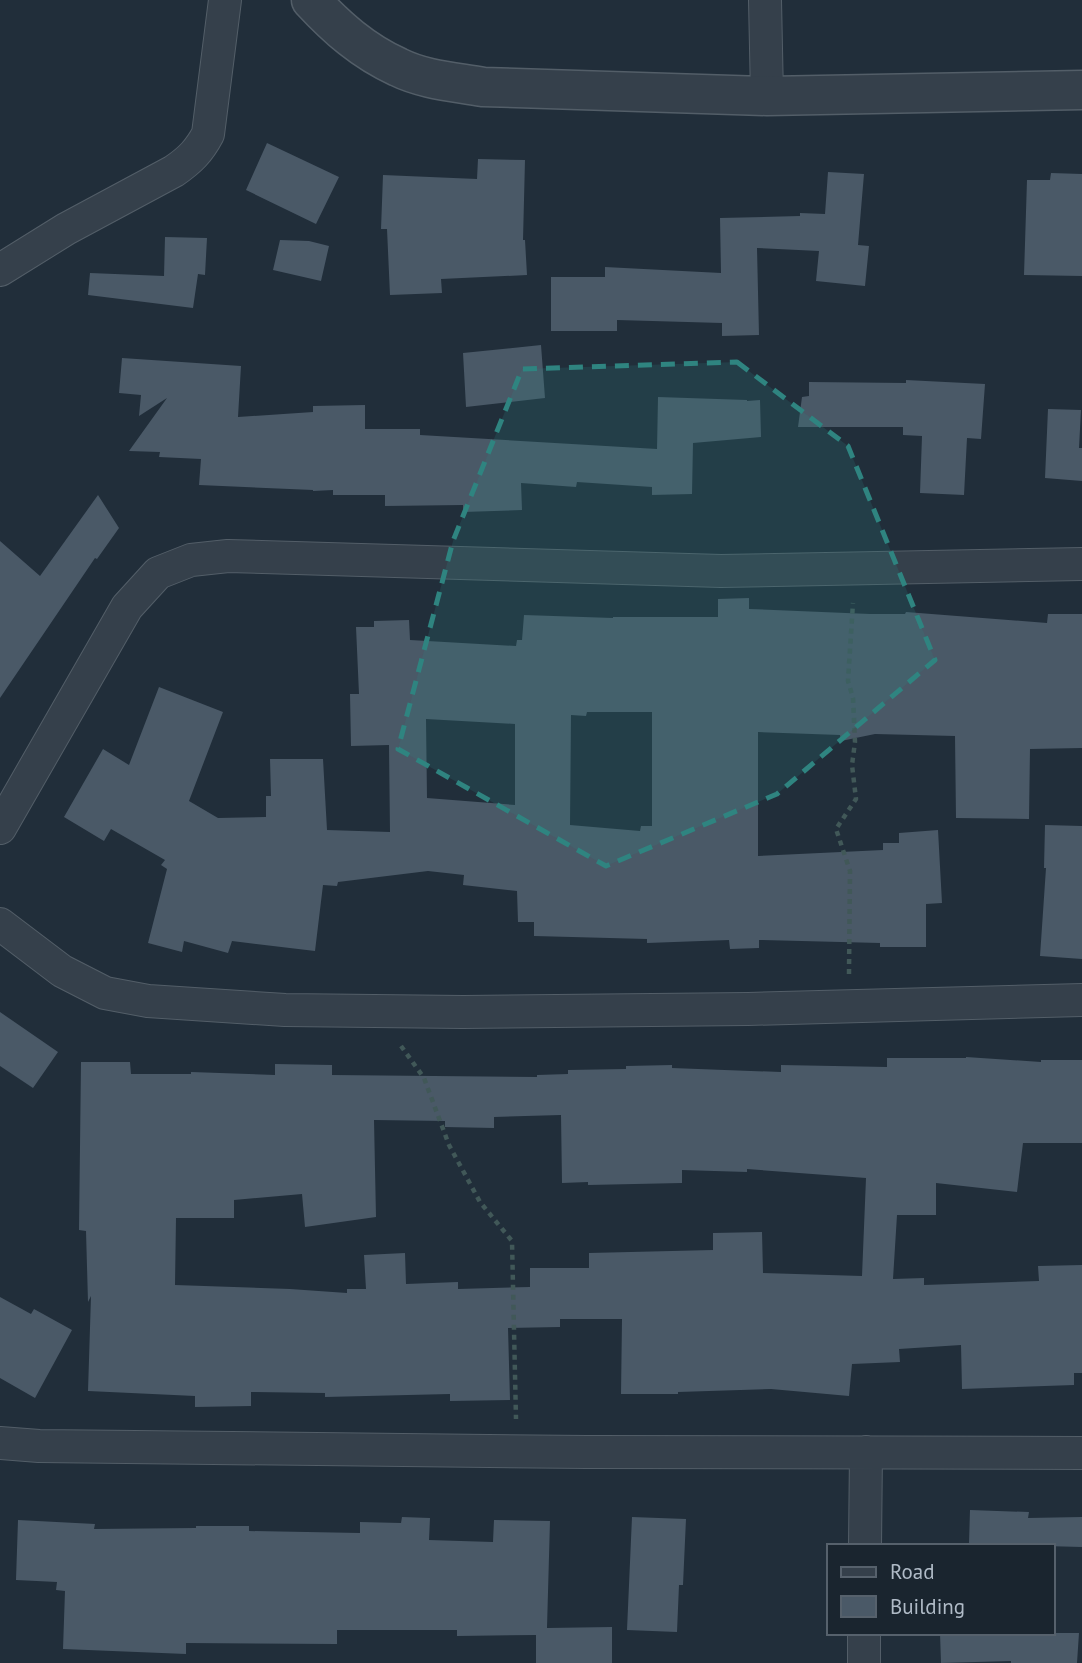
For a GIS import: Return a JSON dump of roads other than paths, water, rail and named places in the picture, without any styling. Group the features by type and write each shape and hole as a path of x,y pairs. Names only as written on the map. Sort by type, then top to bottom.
{"street":[{"path":"0,270 66,229 189,161 201,149 208,134 225,0"},
{"path":"311,0 334,24 365,49 400,68 439,80 483,87 767,96 1082,90"},
{"path":"765,0 767,96"},
{"path":"0,828 127,607 158,573 191,560 228,556 721,571 1082,564"},
{"path":"0,924 62,971 105,993 148,1001 285,1010 463,1012 1082,1000"},
{"path":"0,1443 39,1446 517,1451 1082,1453"},
{"path":"865,1544 866,1452"},
{"path":"864,1635 864,1663"}]}
